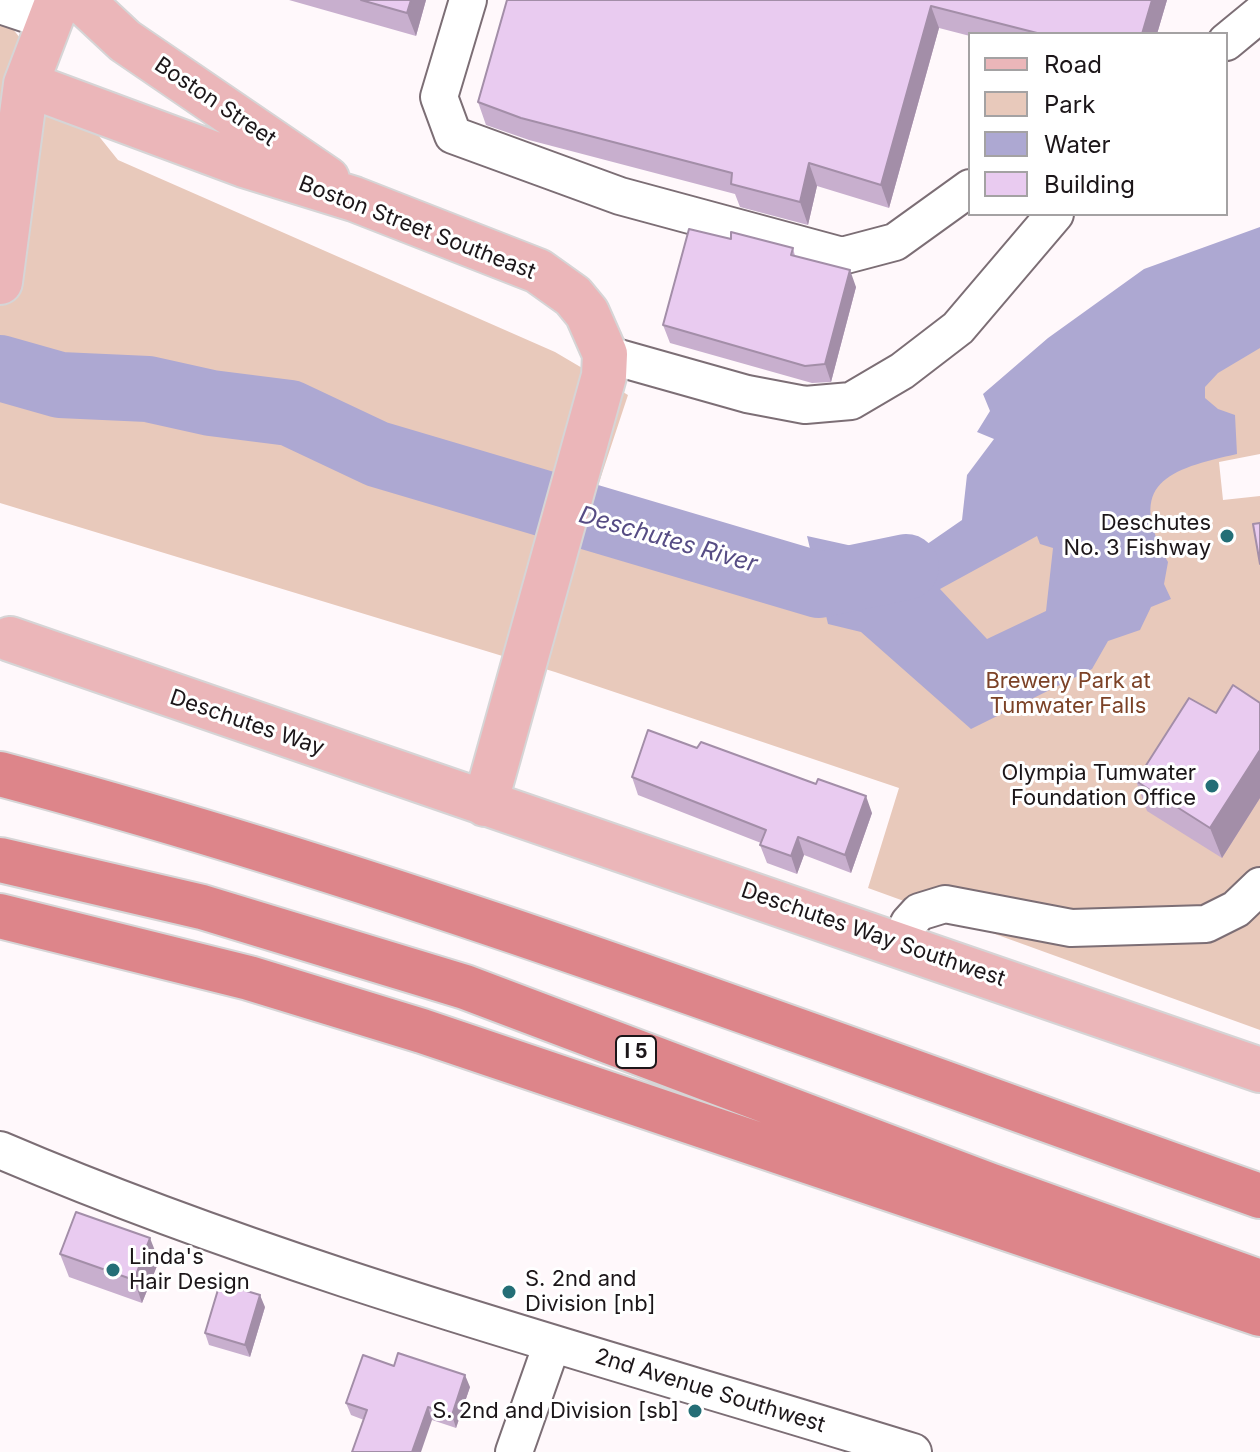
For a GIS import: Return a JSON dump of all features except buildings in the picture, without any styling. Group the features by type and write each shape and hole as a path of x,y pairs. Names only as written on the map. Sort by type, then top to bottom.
{"highway":[{"path":"0,774 184,823 509,930 1260,1196"},
{"name":"I 5","path":"0,860 202,907 465,987 989,1185 1260,1282"},
{"path":"0,916 249,978 422,1031 1260,1314"}],"main road":[{"path":"0,282 26,84 63,7"},
{"name":"Boston Street","path":"63,7 135,48 354,199"},
{"name":"Boston Street Southeast","path":"26,84 244,165 354,199 538,271 573,296 596,330 602,375"},
{"path":"485,804 602,375"},
{"name":"Deschutes Way","path":"10,639 485,804"},
{"name":"Deschutes Way Southwest","path":"485,804 1260,1070"}],"street":[{"path":"468,0 439,97 453,135 620,196 842,256 895,242 968,189"},
{"path":"0,5 63,7"},
{"path":"1228,40 1260,14"},
{"path":"602,375 805,405 851,401 902,371 958,328 1053,216"},
{"path":"900,944 909,923 919,912 945,904 1071,928 1206,924 1236,909 1260,886"},
{"name":"2nd Avenue Southwest","path":"0,1150 203,1230 415,1303 913,1452"},
{"path":"514,1452 552,1344"}],"green space":[{"name":"Brewery Park at Tumwater Falls","path":"0,13 118,160 555,352 628,395 589,513 681,546 819,585 914,566 1260,301 1260,454 1219,462 1223,500 1260,496 1260,1030 868,888 899,788 555,672 0,503"}],"water":[{"path":"1260,227 1260,348 1218,373 1205,387 1205,398 1218,409 1235,415 1237,454 1191,466 1174,474 1160,484 1153,497 1151,514 1168,562 1164,584 1171,599 1151,607 1140,630 1108,641 1092,669 971,729 861,632 828,624 807,536 907,558 962,520 967,475 994,439 977,432 990,411 983,394 1048,338 1144,269","holes":["1037,536 1040,544 1053,548 1046,611 987,639 940,589"]}],"waterway":[{"name":"Deschutes River","path":"0,368 60,385 148,389 211,403 290,413 377,454 819,585 906,567"}],"place":[{"name":"Deschutes No. 3 Fishway","path":"1227,536"},
{"name":"Olympia Tumwater Foundation Office","path":"1212,786"},
{"name":"Linda's Hair Design","path":"113,1270"},
{"name":"S. 2nd and Division [nb]","path":"509,1292"},
{"name":"S. 2nd and Division [sb]","path":"695,1411"}]}
